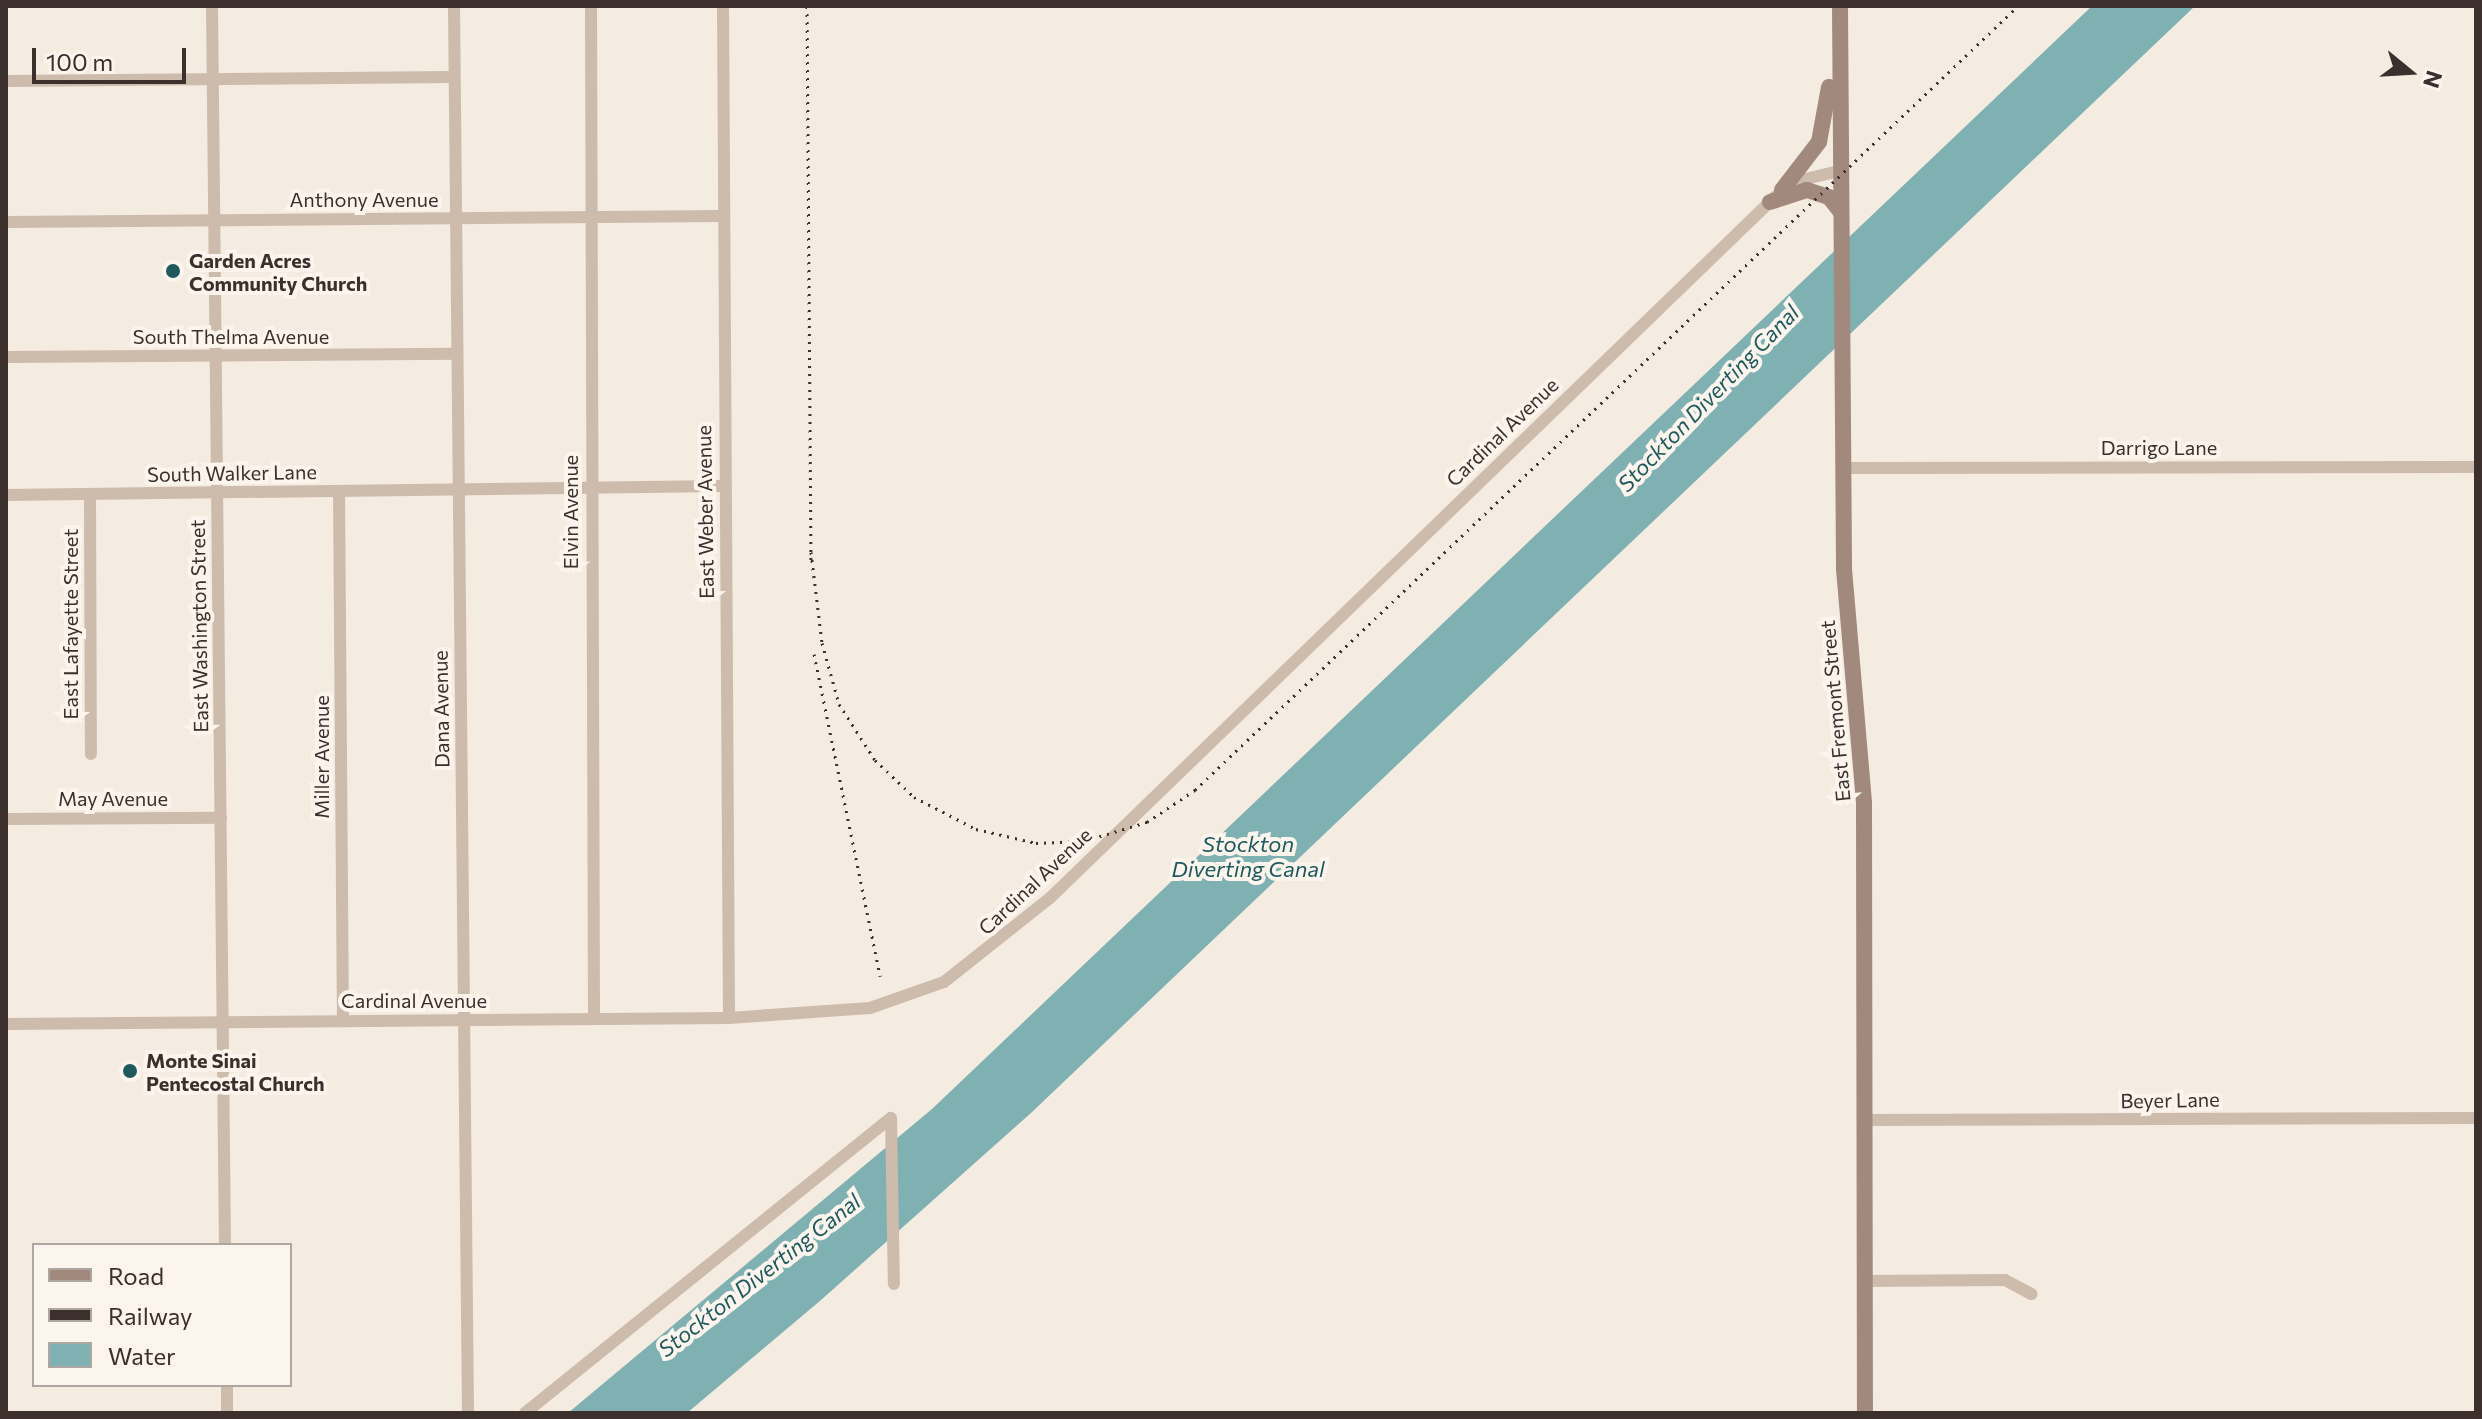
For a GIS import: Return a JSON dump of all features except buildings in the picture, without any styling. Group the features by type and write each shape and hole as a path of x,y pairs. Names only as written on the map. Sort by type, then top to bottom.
{"main road":[{"name":"East Fremont Street","path":"1839,6 1846,618 1864,803 1865,1413"},
{"path":"1776,196 1823,133 1839,6"},
{"path":"1776,196 1807,190 1829,197 1840,217"}],"street":[{"name":"East Washington Street","path":"212,6 225,1243"},
{"name":"Dana Avenue","path":"454,6 468,1411"},
{"name":"Elvin Avenue","path":"591,6 590,488 594,1019"},
{"name":"East Weber Avenue","path":"723,6 729,1018"},
{"path":"6,81 454,77"},
{"name":"Cardinal Avenue","path":"6,1024 729,1018 885,1004 980,960 1776,196 1802,176 1839,171"},
{"name":"Anthony Avenue","path":"6,222 723,216"},
{"name":"South Thelma Avenue","path":"6,357 456,354"},
{"name":"Darrigo Lane","path":"1842,468 2476,467"},
{"name":"South Walker Lane","path":"6,495 724,486"},
{"name":"Miller Avenue","path":"339,492 343,1021"},
{"name":"East Lafayette Street","path":"90,495 91,754"},
{"name":"May Avenue","path":"6,819 221,818"},
{"path":"525,1413 873,1126 891,1118 894,1284"},
{"name":"Beyer Lane","path":"1864,1120 2476,1118"},
{"path":"1863,1281 2005,1280 2031,1294"},
{"path":"227,1387 227,1413"}],"water":[{"name":"Stockton Diverting Canal","path":"2092,6 2195,6 1032,1112 821,1300 687,1413 568,1413 932,1109"}],"railway":[{"path":"807,6 811,562"},
{"path":"811,552 822,643 839,704 875,760 914,797 976,829 1036,843 1084,841 1147,822 1195,790 2018,6"},
{"path":"814,654 880,976"}],"place":[{"name":"Garden Acres Community Church","path":"173,271"},
{"name":"Monte Sinai Pentecostal Church","path":"130,1071"}]}
